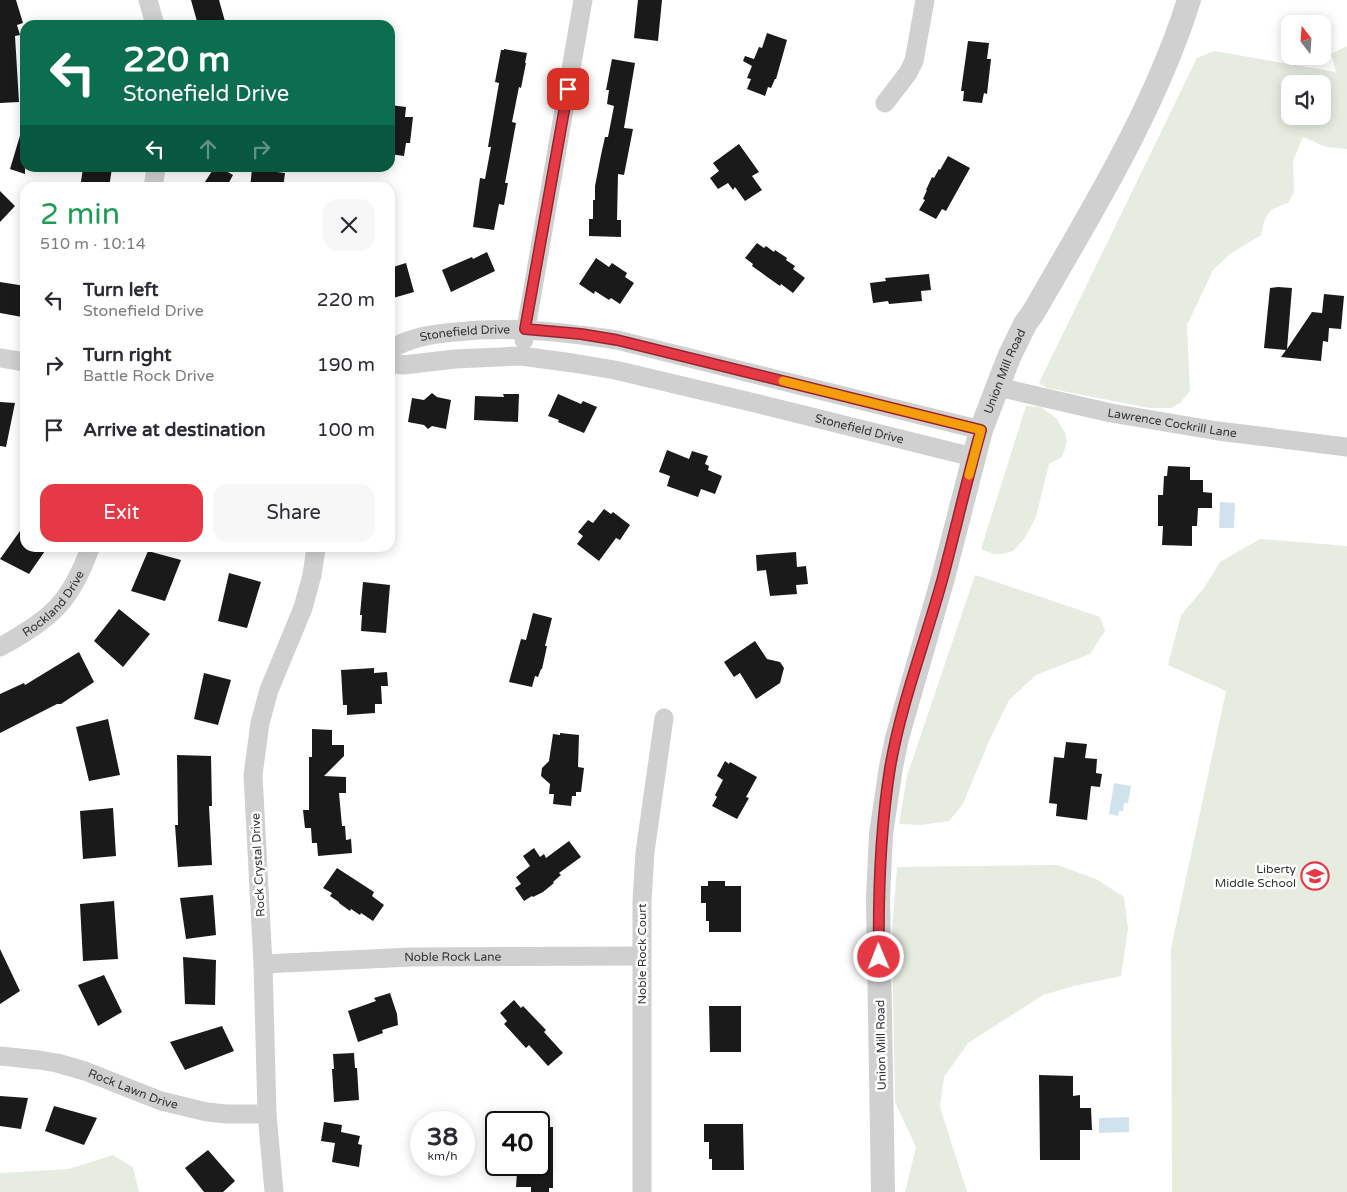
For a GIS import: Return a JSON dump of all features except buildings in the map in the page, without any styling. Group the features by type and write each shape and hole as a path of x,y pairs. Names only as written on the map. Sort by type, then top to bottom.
{"street":[{"path":"148,0 154,20"},
{"path":"522,356 525,329 583,0"},
{"path":"885,103 914,62 925,0"},
{"name":"Union Mill Road","path":"883,1192 878,898 881,834 890,767 897,738 943,578 973,457 981,430 1009,357 1025,324 1089,215 1140,120 1170,54 1189,0"},
{"name":"Stonefield Drive","path":"395,346 437,334 488,328 581,334 617,340 981,430"},
{"name":"Stonefield Drive","path":"395,364 455,358 522,356 615,370 973,457"},
{"path":"0,358 20,361"},
{"name":"Lawrence Cockrill Lane","path":"998,387 1111,413 1218,431 1347,447"},
{"name":"Rockland Drive","path":"0,647 32,628 62,603 77,582 88,552"},
{"name":"Rock Crystal Drive","path":"274,1192 267,1114 263,964 253,775 260,722 269,690 303,608 312,575 315,552"},
{"name":"Noble Rock Court","path":"642,1192 642,956 645,852 664,718"},
{"name":"Noble Rock Lane","path":"263,964 412,957 642,956"},
{"name":"Rock Lawn Drive","path":"0,1056 57,1063 85,1071 161,1101 207,1112 267,1114"}],"shaded area":[{"path":"1347,46 1347,149 1326,147 1303,137 1293,161 1294,192 1288,203 1271,210 1264,222 1261,235 1230,254 1213,270 1187,325 1190,391 1180,403 1171,408 1149,408 1047,388 1039,383 1197,58 1214,51 1281,63 1281,65 1295,65 1336,72 1331,54"},
{"path":"1026,406 1041,407 1057,419 1065,433 1067,442 1062,457 1049,464 1036,517 1024,539 1013,551 993,554 981,549"},
{"path":"1260,539 1347,546 1347,1192 1172,1192 1171,948 1226,691 1168,665 1181,615 1204,588 1220,562"},
{"path":"975,575 1100,617 1105,631 1090,654 1036,675 1009,700 989,741 963,804 949,821 921,825 899,824 907,776"},
{"path":"1058,865 1098,880 1124,897 1128,929 1121,976 1043,995 968,1043 944,1077 940,1107 967,1192 905,1192 916,1147 895,1102 892,932 897,867"},
{"path":"113,1155 133,1167 139,1192 0,1192 0,1173 69,1169"}],"water":[{"path":"1220,502 1235,503 1234,528 1219,528"},
{"path":"1114,783 1131,786 1128,803 1124,803 1123,811 1119,811 1118,816 1109,814"},
{"path":"1129,1117 1129,1132 1099,1133 1099,1118"}],"slow traffic":[{"path":"783,381 981,430 969,475"}],"place":[{"name":"Liberty Middle School","path":"1315,876"}],"route":[{"path":"568,89 525,329 581,334 617,340 981,430 943,578 927,629 890,767 881,834 878,898 879,957"}]}
